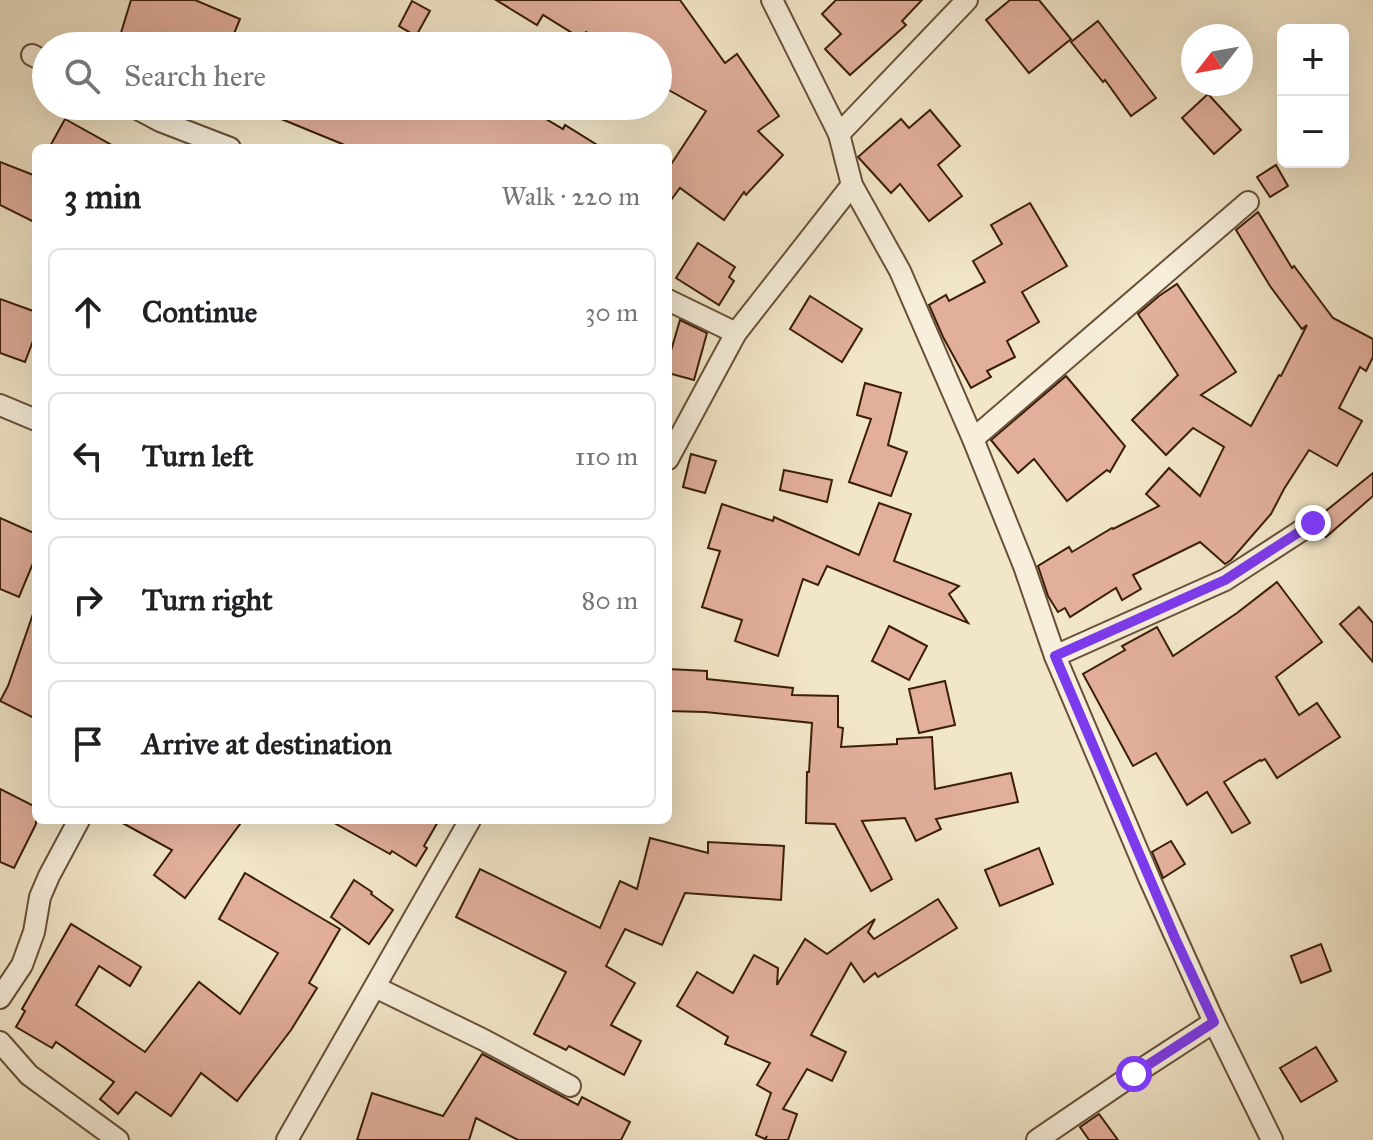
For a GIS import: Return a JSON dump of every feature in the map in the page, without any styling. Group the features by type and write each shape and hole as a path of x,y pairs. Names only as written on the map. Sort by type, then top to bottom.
{"street":[{"path":"772,0 839,134 852,185 900,271 973,439 1024,566 1055,656 1163,909 1272,1140"},
{"path":"839,134 967,0"},
{"path":"158,120 220,144"},
{"path":"672,452 736,333 852,185"},
{"path":"973,439 1248,202"},
{"path":"672,302 736,333"},
{"path":"0,405 32,418"},
{"path":"1055,656 1225,580 1313,523"},
{"path":"0,998 22,965 34,932 40,897 77,824"},
{"path":"287,1140 468,824"},
{"path":"375,987 570,1086"},
{"path":"1037,1140 1214,1022"},
{"path":"0,1042 29,1075 118,1140"}],"building":[{"path":"131,0 195,0 240,19 235,32 121,32"},
{"path":"496,0 680,0 725,63 737,54 779,116 758,131 783,155 746,195 744,192 724,220 680,188 672,199 672,163 706,111 672,92 672,32 571,32 543,15 537,25"},
{"path":"836,0 922,0 902,21 906,25 850,75 825,49 841,34 822,14"},
{"path":"1010,0 1039,0 1071,39 1029,73 986,20"},
{"path":"412,1 430,11 418,32 409,32 399,26"},
{"path":"1098,21 1156,98 1131,116 1105,80 1103,82 1071,42"},
{"path":"1206,96 1210,96 1241,130 1214,154 1182,118"},
{"path":"930,110 960,146 938,165 962,196 929,221 900,184 891,193 858,157 901,119 909,128"},
{"path":"67,120 110,144 51,144"},
{"path":"284,120 548,120 563,129 565,125 596,144 342,144"},
{"path":"0,162 32,174 32,221 0,205"},
{"path":"1276,165 1288,186 1270,197 1257,177"},
{"path":"1030,203 1067,266 1022,292 1039,322 1007,341 1015,357 987,371 991,377 971,388 929,305 946,295 949,301 985,282 973,261 1002,244 991,225"},
{"path":"1258,212 1292,268 1294,266 1333,318 1373,339 1373,357 1366,371 1360,367 1339,408 1362,421 1337,466 1309,450 1271,514 1225,564 1200,542 1133,575 1141,589 1122,600 1116,588 1070,617 1065,608 1058,612 1048,596 1038,566 1069,547 1072,552 1112,528 1159,506 1146,494 1169,468 1200,496 1224,447 1193,428 1166,455 1132,420 1178,375 1138,314 1177,284 1236,372 1201,395 1251,426 1307,325 1302,329 1270,286 1236,230"},
{"path":"698,243 735,267 729,277 734,281 719,305 676,278"},
{"path":"810,296 862,329 842,362 790,329"},
{"path":"0,299 32,311 32,344 25,362 0,353"},
{"path":"680,320 707,333 694,380 672,374 672,347"},
{"path":"1066,376 1125,446 1110,472 1107,470 1067,501 1034,459 1018,473 991,440"},
{"path":"865,383 901,393 888,445 907,452 891,496 849,482 871,419 857,415"},
{"path":"691,454 716,461 705,493 683,487"},
{"path":"784,470 832,480 827,502 780,490"},
{"path":"1373,473 1373,496 1326,537 1322,532 1326,523 1322,514"},
{"path":"879,503 911,514 894,561 959,586 949,594 968,623 827,566 818,585 803,579 778,656 735,641 742,620 702,607 720,551 708,548 722,504 773,521 774,517 859,555"},
{"path":"0,518 32,532 32,566 19,597 0,589"},
{"path":"1277,582 1322,642 1276,677 1299,715 1317,703 1340,737 1277,778 1265,759 1224,782 1250,823 1232,833 1207,792 1187,805 1156,753 1133,766 1083,674 1125,650 1122,646 1157,627 1173,656"},
{"path":"1359,607 1373,623 1373,662 1340,624"},
{"path":"32,617 32,717 0,701"},
{"path":"889,626 927,646 909,680 872,661"},
{"path":"672,669 707,671 707,679 793,688 792,695 838,696 838,727 843,728 841,747 897,744 897,739 932,737 935,789 1011,773 1018,802 936,819 941,829 916,841 905,818 862,821 892,879 871,891 835,824 806,823 812,723 672,711"},
{"path":"945,681 955,725 919,733 909,689"},
{"path":"0,789 32,805 32,824 36,824 14,868 0,862"},
{"path":"124,824 240,824 185,898 154,875 172,850"},
{"path":"336,824 437,824 416,866 392,851 390,854"},
{"path":"650,838 708,853 708,842 784,846 781,900 685,893 662,945 625,929 606,966 635,983 611,1025 641,1041 624,1075 569,1046 566,1050 534,1034 566,972 456,917 480,869 600,928 620,881 637,889"},
{"path":"1171,841 1185,864 1163,878 1152,852"},
{"path":"1039,848 1053,884 1000,906 985,870"},
{"path":"245,873 340,929 309,983 317,988 291,1030 237,1101 201,1073 171,1116 136,1092 118,1114 100,1099 114,1082 56,1042 52,1048 16,1027 25,1011 22,1009 71,924 141,967 130,986 99,966 76,1005 145,1052 199,982 240,1014 278,953 219,919"},
{"path":"354,880 393,910 369,944 331,917"},
{"path":"938,899 957,928 878,977 875,973 864,982 851,963 811,1035 846,1052 832,1081 807,1069 783,1109 797,1114 788,1140 765,1140 767,1136 765,1139 756,1135 771,1093 757,1085 770,1063 725,1044 728,1037 677,1006 697,972 733,993 754,955 778,968 777,985 805,939 827,954 875,919 868,932 874,939"},
{"path":"1321,944 1331,971 1301,983 1291,956"},
{"path":"1316,1047 1337,1081 1301,1102 1280,1068"},
{"path":"482,1054 578,1105 582,1097 630,1122 621,1140 518,1140 476,1118 469,1140 357,1140 372,1093 443,1116"},
{"path":"1099,1114 1118,1140 1089,1140 1080,1127"}],"route":[{"path":"1134,1074 1214,1022 1055,656 1225,580 1313,523"}]}
